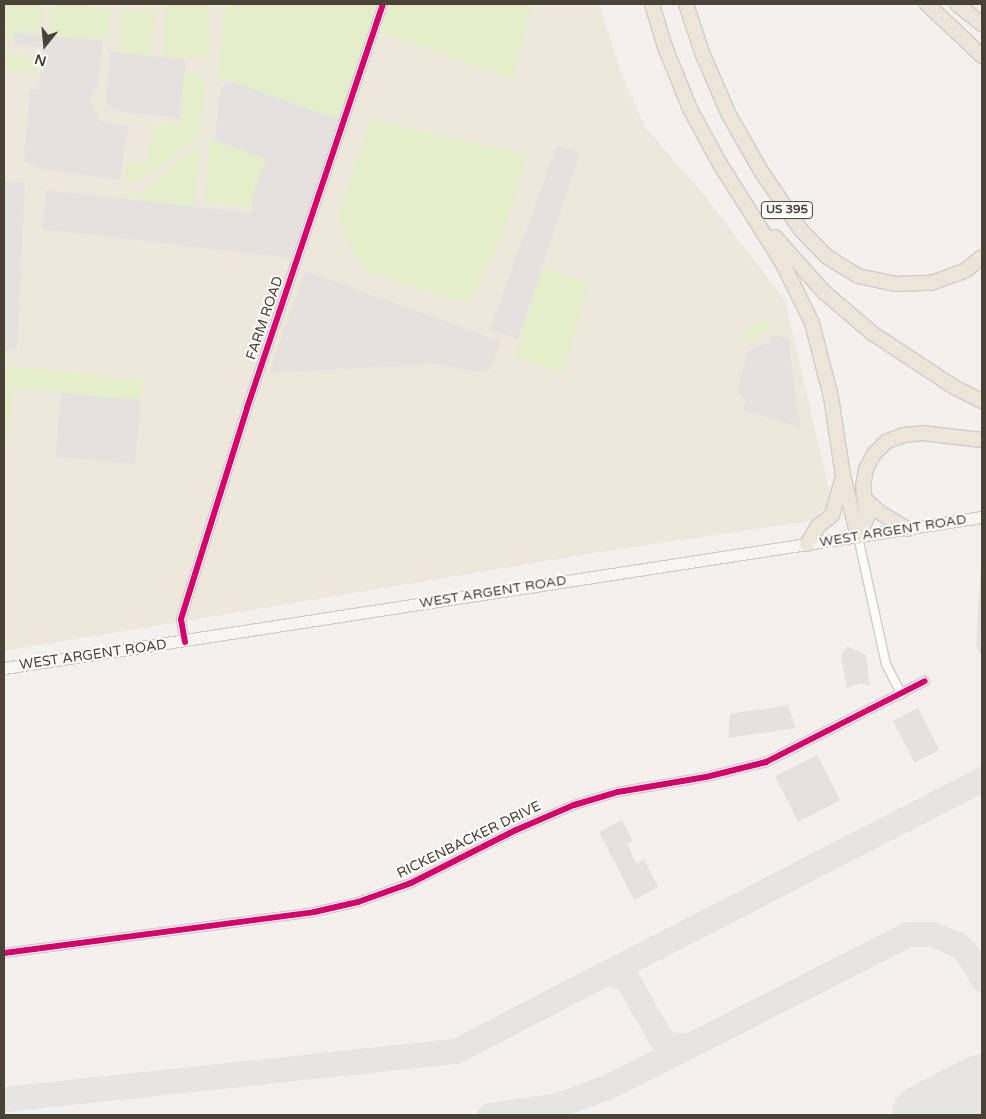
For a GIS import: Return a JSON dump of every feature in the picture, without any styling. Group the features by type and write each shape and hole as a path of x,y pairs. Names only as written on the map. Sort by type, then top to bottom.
{"highway":[{"path":"652,4 665,47 690,109 738,192 783,264 812,323 831,397 843,475 858,537"},
{"name":"US 395","path":"686,4 703,55 738,131 800,230 826,256 858,276 895,284 931,283 966,270 982,257"},
{"path":"927,4 982,56"},
{"path":"957,4 982,24"},
{"path":"738,192 801,268 848,314 899,352 982,401"},
{"path":"858,537 867,518 863,486 869,462 880,447 895,437 922,433 982,440"},
{"path":"807,544 818,526 832,515 843,475"},
{"path":"866,499 879,512 907,529"}],"main road":[{"name":"WEST ARGENT ROAD","path":"4,668 185,642 725,554 858,537 982,517"}],"street":[{"name":"FARM ROAD","path":"185,642 181,619 247,408 383,4"},
{"path":"858,537 886,664 901,694"},
{"name":"RICKENBACKER DRIVE","path":"4,952 314,912 358,902 411,883 516,830 574,805 618,792 706,778 766,762 925,681"}],"shaded area":[{"path":"4,4 599,4 621,73 645,127 700,190 785,300 832,502 810,521 606,551 4,651"},
{"path":"15,33 103,41 99,81 89,98 100,122 128,126 120,180 41,169 24,161 30,90 39,90 43,47 13,44"},
{"path":"110,51 186,60 180,118 120,112 108,106 106,100"},
{"path":"230,81 342,121 299,259 42,229 46,190 252,213 253,194 266,159 215,141 221,87"},
{"path":"557,146 580,153 518,339 490,329"},
{"path":"4,181 25,183 17,350 4,349"},
{"path":"305,271 500,341 490,370 480,372 434,364 269,373"},
{"path":"773,334 791,340 789,348 800,427 743,410 746,400 737,391 749,350 770,342"},
{"path":"61,393 141,400 135,464 55,457"},
{"path":"982,549 982,658 976,646"},
{"path":"847,646 866,655 870,686 861,683 847,688 841,655"},
{"path":"788,705 796,728 728,738 730,714"},
{"path":"918,708 939,750 914,763 893,721"},
{"path":"817,755 840,800 798,822 775,776"},
{"path":"622,820 633,841 627,844 636,863 644,860 658,887 634,900 599,832"}],"green space":[{"path":"4,4 44,4 42,29 4,25"},
{"path":"51,4 112,7 109,36 92,37 92,40 48,36"},
{"path":"164,4 210,4 210,57 164,57"},
{"path":"226,4 380,4 342,121 218,77"},
{"path":"390,4 533,4 512,79 380,32"},
{"path":"123,8 156,12 150,56 118,52"},
{"path":"4,27 41,31 41,35 15,33 13,44 4,42"},
{"path":"4,49 25,54 40,64 36,73 4,70"},
{"path":"185,72 196,73 206,80 200,130 195,139 163,165 135,181 125,183 126,162 147,163 152,125 180,123"},
{"path":"370,119 527,155 501,240 469,304 369,274 350,247 338,216"},
{"path":"210,139 266,159 252,208 204,202"},
{"path":"193,148 198,149 199,158 194,206 113,197 141,193"},
{"path":"542,269 590,284 563,373 515,358"},
{"path":"765,319 771,329 748,343 742,333"},
{"path":"4,366 144,381 141,400 14,388 8,441 4,441"}],"taxiway":[{"path":"4,1099 455,1051 982,779"},
{"path":"489,1115 558,1105 609,1086 909,934 932,934 957,944 967,953 982,979"},
{"path":"606,973 627,979 661,1039 674,1046 688,1045"},
{"path":"971,1091 982,1071"}],"runway":[{"path":"923,1115 982,1085"}],"cycle path":[{"path":"185,642 181,619 247,408 383,4"},
{"path":"4,953 314,912 358,902 411,883 516,830 574,805 618,792 706,777 766,762 925,681"}]}
